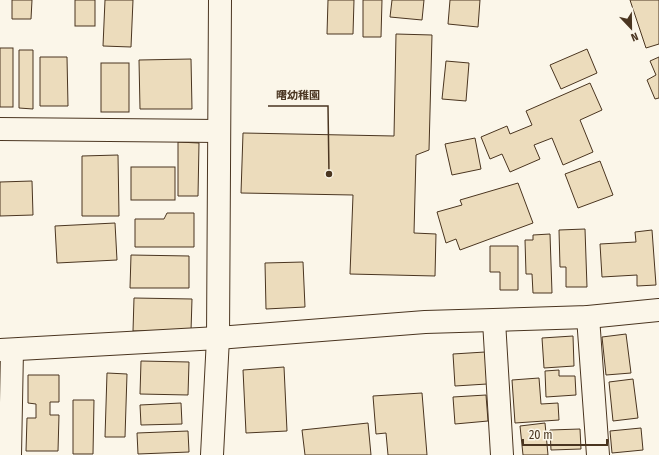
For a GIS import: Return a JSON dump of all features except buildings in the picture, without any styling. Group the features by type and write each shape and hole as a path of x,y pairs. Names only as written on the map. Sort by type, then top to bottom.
{"street":[{"path":"212,455 218,338 220,0"},
{"path":"0,129 219,131"},
{"path":"10,455 6,350 218,338 425,322 588,317 659,310"},
{"path":"588,317 598,455"},
{"path":"494,321 502,455"}],"place":[{"name":"曙幼稚園","path":"329,174"}]}
